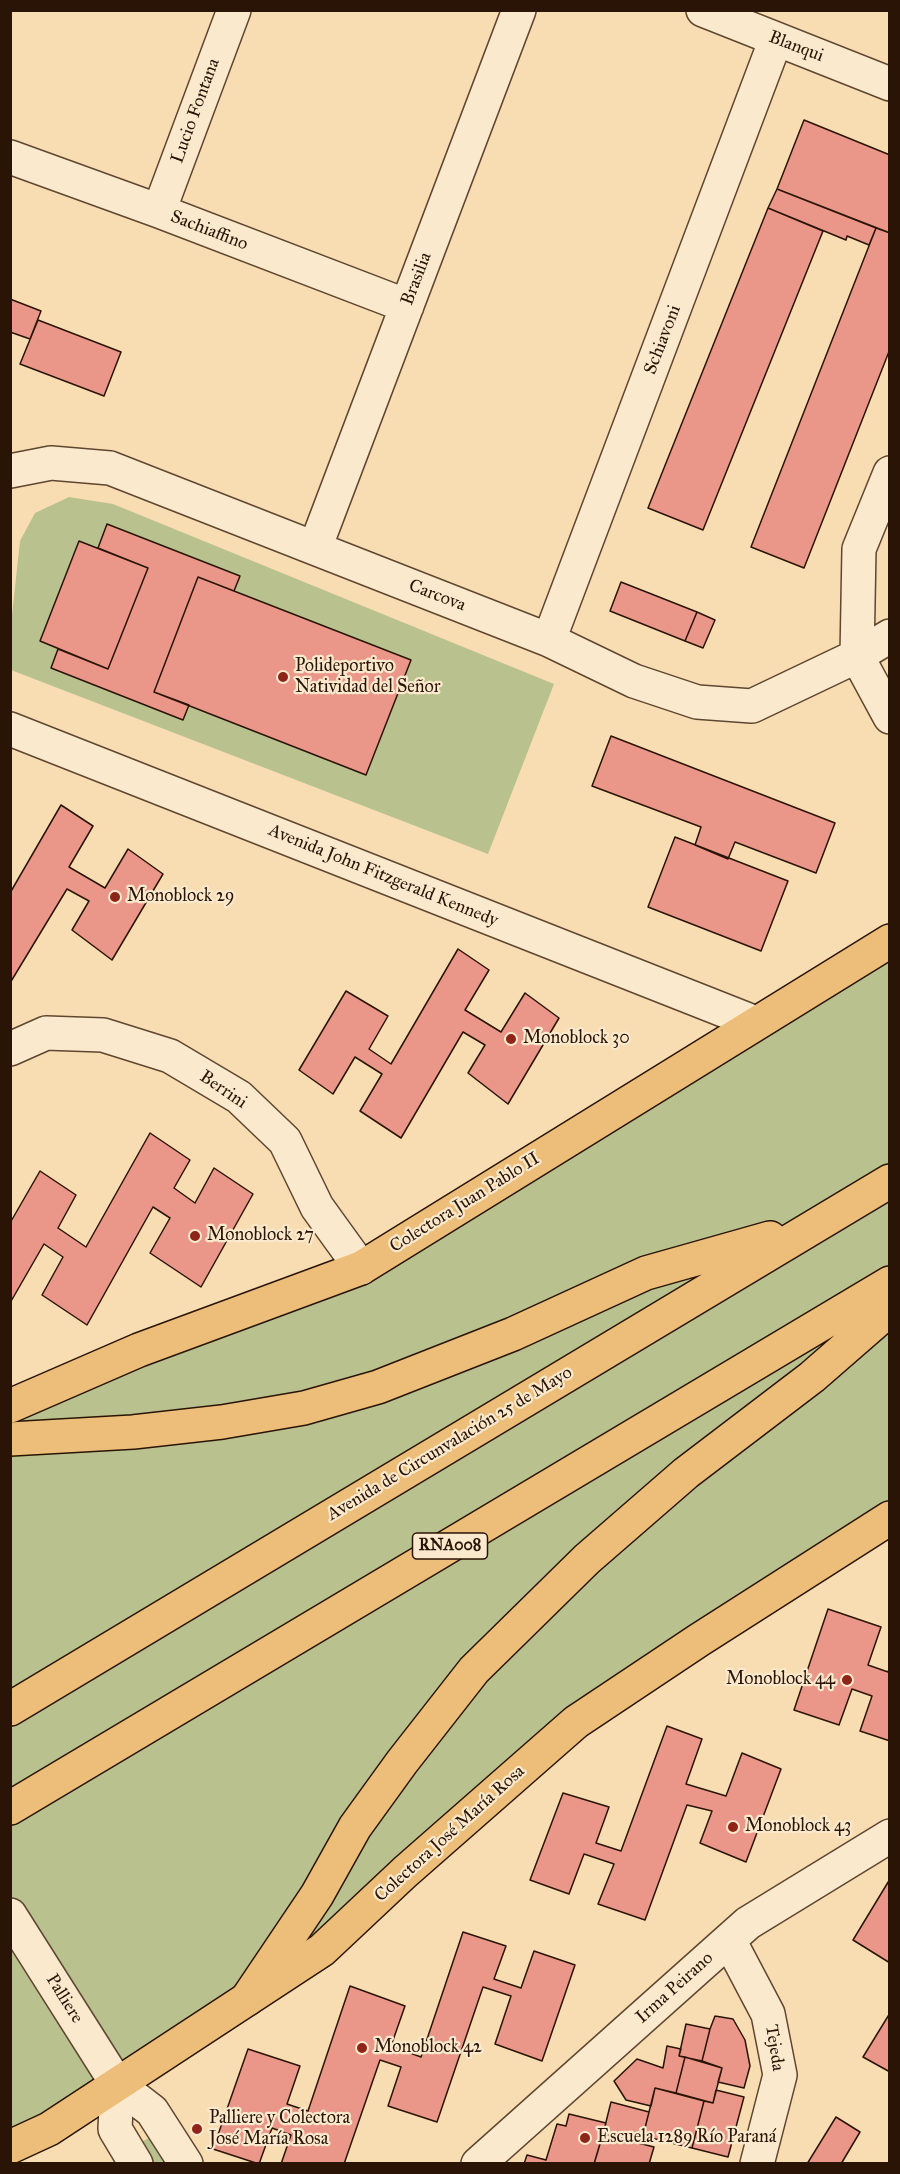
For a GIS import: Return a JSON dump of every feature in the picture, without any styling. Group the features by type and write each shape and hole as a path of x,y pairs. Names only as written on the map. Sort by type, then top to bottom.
{"main road":[{"name":"Colectora Juan Pablo II","path":"10,1406 138,1350 361,1268 890,940"},
{"name":"Avenida de Circunvalación 25 de Mayo","path":"10,1708 890,1181"},
{"path":"10,1439 133,1432 222,1422 304,1408 378,1387 513,1334 646,1273 812,1226"},
{"name":"RNA008","path":"10,1808 890,1283"},
{"path":"247,1999 317,1895 355,1827 402,1761 474,1670 587,1559 686,1473 812,1377 890,1309"},
{"name":"Colectora José María Rosa","path":"10,2147 49,2129 322,1950 405,1872 576,1722 890,1518"}],"street":[{"name":"Lucio Fontana","path":"159,212 234,10"},
{"name":"Brasilia","path":"315,548 519,10"},
{"name":"Blanqui","path":"702,10 890,84"},
{"name":"Schiavoni","path":"549,640 776,39"},
{"name":"Sachiaffino","path":"10,157 407,306"},
{"name":"Carcova","path":"10,471 51,463 110,468 549,640 634,681 697,702 752,706 857,656 890,636"},
{"path":"890,473 859,549 857,656 890,717"},
{"name":"Avenida John Fitzgerald Kennedy","path":"10,729 756,1023"},
{"name":"Berrini","path":"10,1049 46,1033 103,1035 170,1056 239,1097 285,1141 317,1207 361,1268"},
{"name":"Irma Peirano","path":"478,2163 748,1923 890,1836"},
{"name":"Palliere","path":"10,1915 117,2084 152,2111 186,2163"},
{"name":"Tejeda","path":"729,1940 768,2014 780,2074 757,2163"},
{"path":"117,2084 116,2129 136,2163"}],"green space":[{"name":"Polideportivo Natividad del Señor","path":"69,497 113,504 554,684 488,854 11,670 11,624 20,541 35,513"},
{"path":"889,941 889,1518 699,1640 405,1872 11,2147 11,1406 361,1268"},
{"path":"149,2138 156,2142 170,2163 148,2163 141,2142"}],"building":[{"path":"804,120 890,155 890,233 777,189"},
{"path":"777,189 876,228 869,245 847,236 846,240 768,208"},
{"path":"768,208 823,231 703,530 648,508"},
{"path":"876,228 890,233 890,349 804,568 751,547"},
{"path":"10,299 41,311 30,339 10,332"},
{"path":"38,320 121,352 104,396 20,364"},
{"path":"107,524 240,576 234,591 198,577 154,692 189,705 183,720 51,668 58,649 108,669 148,568 98,548"},
{"path":"79,541 148,568 108,669 40,641"},
{"path":"198,577 411,660 366,775 154,692"},
{"path":"621,582 697,612 685,641 610,611"},
{"path":"697,612 715,620 703,648 685,641"},
{"path":"611,736 835,823 816,873 735,842 728,859 695,845 701,827 592,786"},
{"name":"Monoblock 29","path":"61,805 93,826 69,867 105,888 128,849 163,874 112,960 72,930 89,901 67,889 10,983 10,893"},
{"path":"675,837 788,881 761,951 648,907"},
{"name":"Monoblock 30","path":"458,949 489,970 465,1010 501,1032 525,993 559,1018 508,1104 468,1073 485,1045 463,1032 401,1138 360,1111 382,1074 355,1057 333,1094 299,1070 346,991 388,1016 369,1049 391,1064"},
{"name":"Monoblock 27","path":"150,1133 190,1160 174,1188 195,1203 214,1168 253,1194 201,1287 150,1253 170,1218 153,1207 87,1325 42,1295 63,1257 44,1244 10,1303 10,1223 40,1171 76,1195 58,1228 86,1247"},
{"name":"Monoblock 44","path":"828,1609 881,1627 868,1665 888,1672 890,1666 890,1741 860,1731 872,1696 852,1689 839,1725 794,1710"},
{"name":"Monoblock 43","path":"667,1726 702,1739 686,1784 726,1796 742,1753 781,1769 746,1862 700,1843 712,1811 687,1805 645,1920 598,1904 614,1864 584,1854 569,1894 530,1880 563,1793 609,1807 596,1843 621,1851"},
{"path":"890,1879 890,1963 853,1940"},
{"name":"Monoblock 42","path":"463,1932 506,1946 494,1979 521,1988 534,1951 575,1965 542,2061 495,2044 511,1996 483,1987 437,2122 388,2106 401,2067 380,2060 344,2164 281,2164 291,2135 272,2128 259,2164 213,2149 248,2049 300,2066 287,2104 308,2111 350,1986 405,2006 391,2046 421,2057"},
{"path":"890,2013 890,2072 863,2057"},
{"path":"715,2016 733,2019 745,2040 750,2066 744,2088 718,2082 722,2068 702,2061"},
{"path":"686,2024 710,2029 702,2061 679,2056"},
{"path":"667,2046 681,2049 679,2056 685,2057 676,2093 655,2088 651,2106 626,2100 614,2081 637,2059 663,2068"},
{"path":"685,2057 722,2068 713,2103 676,2093"},
{"path":"655,2088 704,2101 692,2148 643,2136"},
{"path":"716,2090 744,2097 728,2157 692,2148 704,2101 713,2103"},
{"path":"611,2102 649,2112 643,2136 636,2132 634,2141 603,2134"},
{"name":"Escuela 1289 Río Paraná","path":"569,2114 606,2123 594,2164 524,2164 527,2155 546,2160 557,2124 566,2126"},
{"path":"836,2117 860,2132 841,2164 807,2164"},
{"path":"603,2134 654,2147 649,2164 594,2164"}],"place":[{"name":"Polideportivo Natividad del Señor","path":"283,677"},
{"name":"Monoblock 29","path":"115,897"},
{"name":"Monoblock 30","path":"511,1039"},
{"name":"Monoblock 27","path":"195,1236"},
{"name":"Monoblock 44","path":"847,1680"},
{"name":"Monoblock 43","path":"733,1827"},
{"name":"Monoblock 42","path":"362,2048"},
{"name":"Palliere y Colectora José María Rosa","path":"197,2129"},
{"name":"Escuela 1289 Río Paraná","path":"585,2138"}]}
